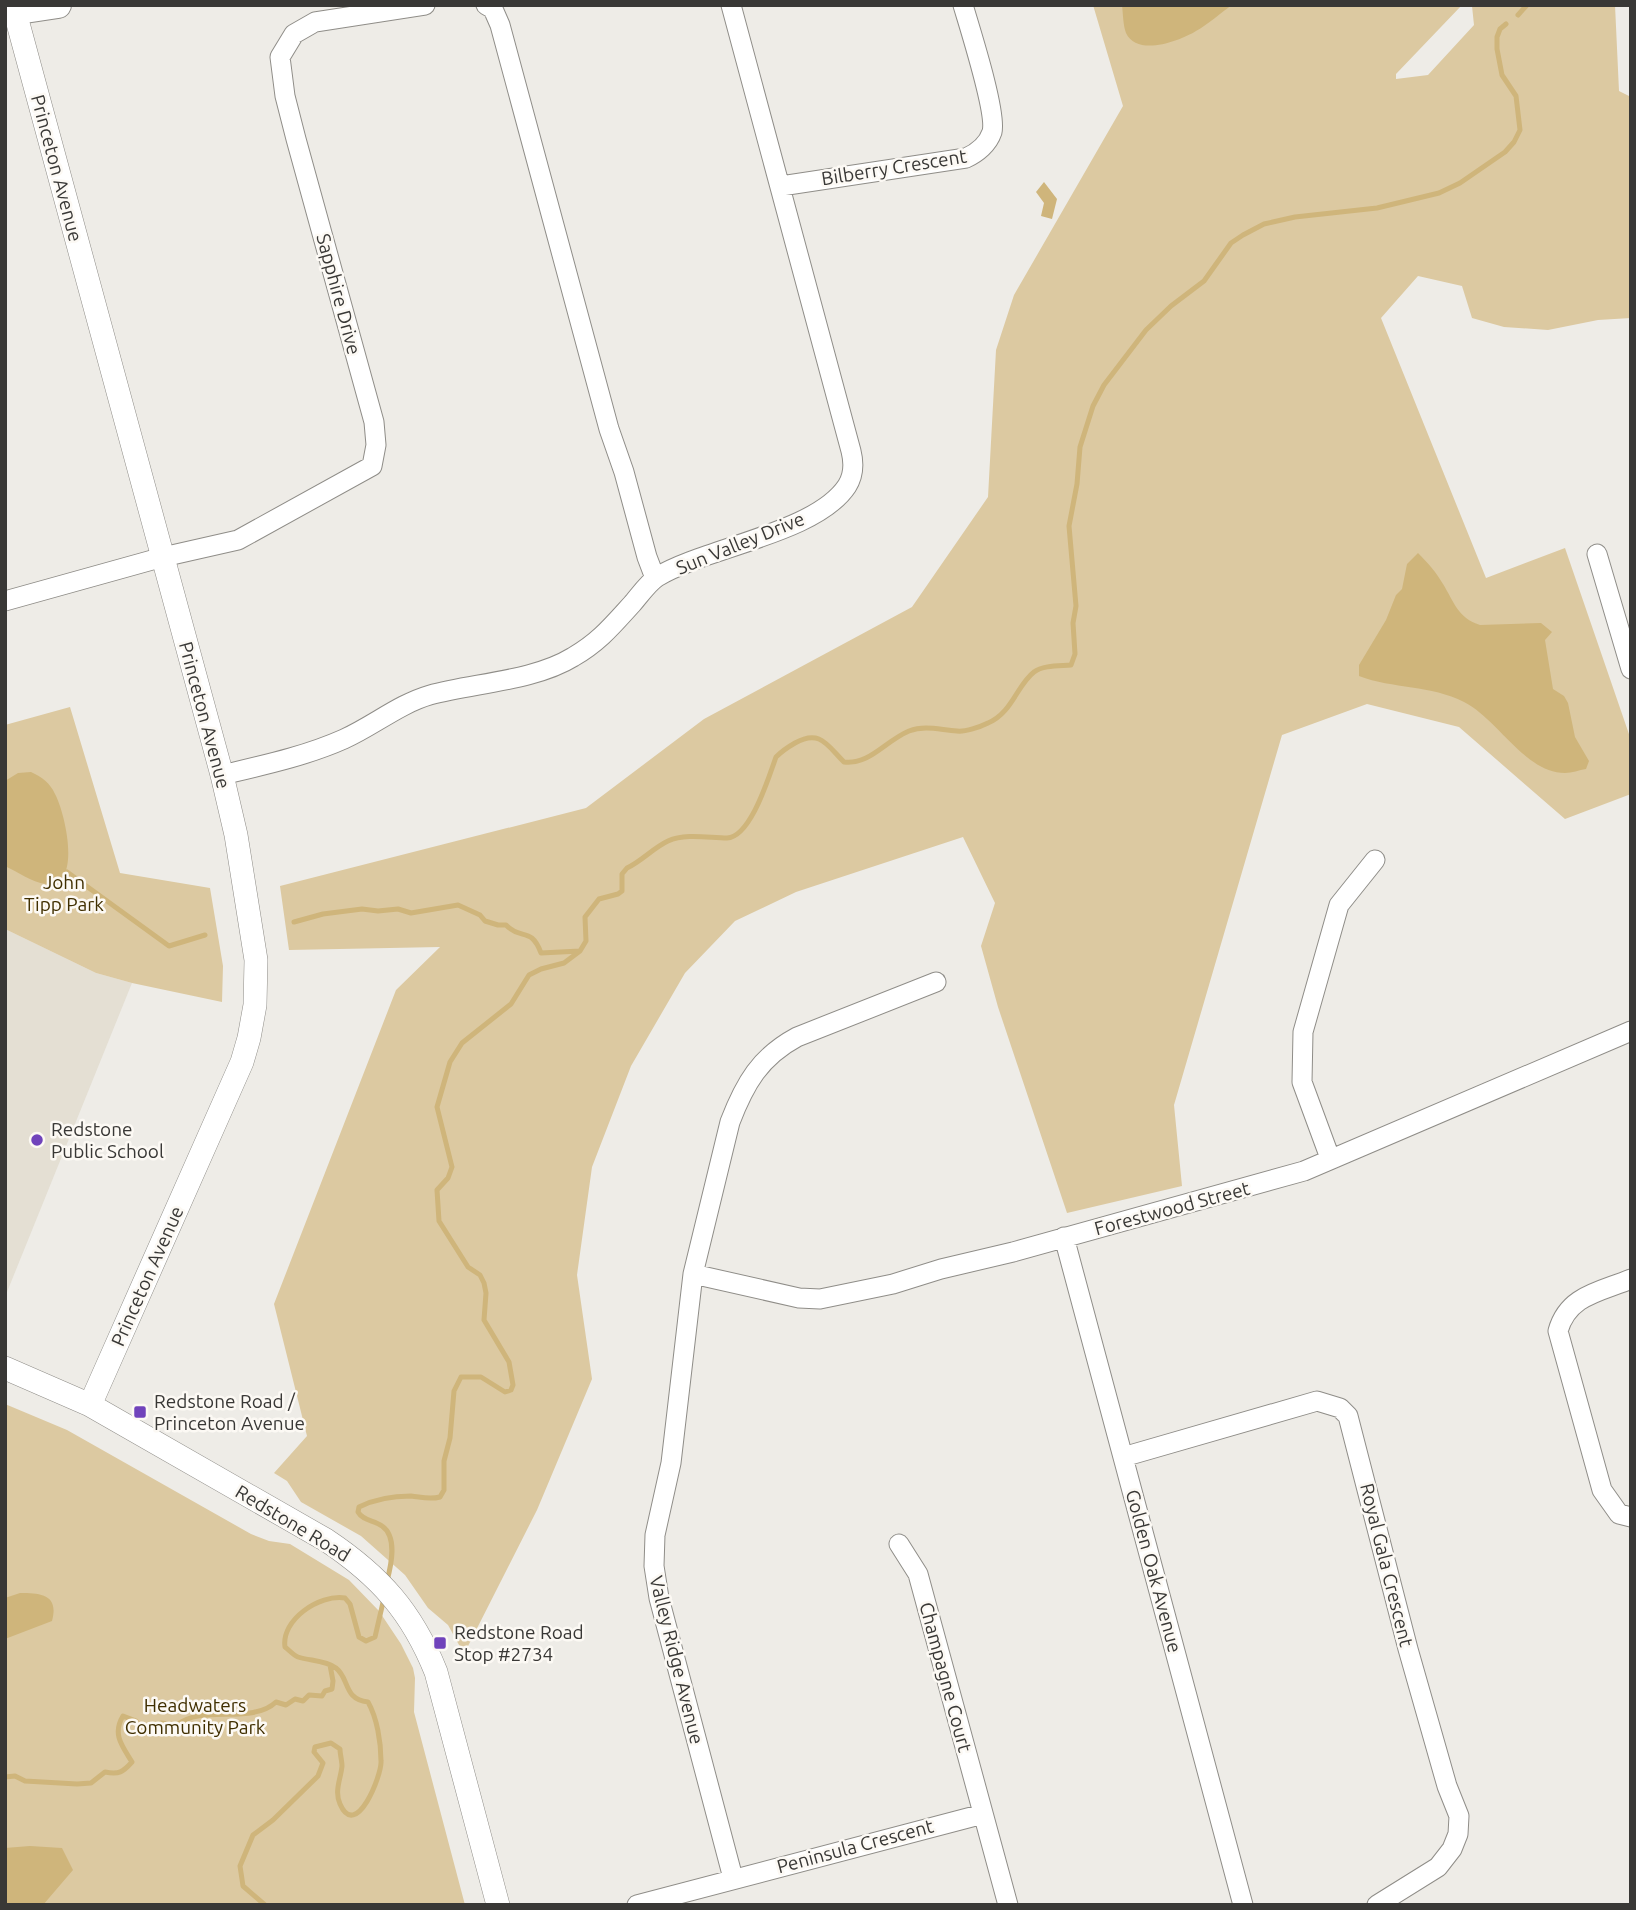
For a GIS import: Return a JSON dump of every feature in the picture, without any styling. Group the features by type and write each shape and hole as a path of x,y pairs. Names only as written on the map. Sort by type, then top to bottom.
{"main road":[{"path":"11,10 58,5"}],"street":[{"name":"Sapphire Drive","path":"163,557 237,540 372,466 376,445 374,422 296,139 281,75 280,57 294,34 315,22 425,5"},
{"path":"486,5 493,9 500,24 609,429 655,578"},
{"name":"Sun Valley Drive","path":"222,775 313,751 347,738 427,696 533,673 570,659 600,640 655,578 718,551 797,524 828,506 848,485 854,464 851,450 731,5"},
{"name":"Bilberry Crescent","path":"781,186 966,158 982,148 988,140 993,122 963,5"},
{"name":"Princeton Avenue","path":"11,10 222,775 236,835 256,960 253,1021 246,1050 90,1405"},
{"path":"1597,554 1631,669"},
{"path":"5,601 163,557"},
{"path":"1330,1158 1302,1082 1303,1032 1339,905 1375,860"},
{"name":"Valley Ridge Avenue","path":"733,1878 659,1598 654,1566 655,1535 671,1463 693,1274 730,1122 739,1099 762,1063 776,1049 797,1037 936,982"},
{"name":"Forestwood Street","path":"693,1274 799,1298 820,1298 893,1284 1304,1171 1631,1031"},
{"name":"Golden Oak Avenue","path":"1064,1237 1243,1905"},
{"path":"1631,1279 1573,1303 1562,1318 1558,1331 1602,1490 1619,1514 1631,1517"},
{"name":"Redstone Road","path":"5,1368 90,1405 274,1510 356,1560 382,1584 405,1610 424,1641 436,1672 498,1905"},
{"name":"Royal Gala Crescent","path":"1124,1457 1317,1401 1340,1408 1348,1416 1408,1649 1447,1786 1459,1816 1458,1834 1452,1849 1438,1867 1377,1905"},
{"name":"Champagne Court","path":"899,1544 919,1574 983,1814"},
{"path":"983,1814 1009,1905"},
{"name":"Peninsula Crescent","path":"637,1905 983,1814"}],"shaded area":[{"path":"1122,5 1232,5 1189,35 1149,46 1139,44 1126,33"},
{"path":"1044,182 1057,199 1052,219 1041,216 1044,203 1036,192"},
{"path":"1418,553 1438,576 1457,609 1466,618 1480,625 1541,623 1552,632 1545,640 1553,689 1564,696 1568,703 1575,737 1589,761 1586,769 1565,773 1551,771 1537,764 1464,702 1438,693 1359,676 1359,665 1386,620 1396,595 1402,589 1407,564"},
{"path":"31,772 51,787 63,816 68,862 64,874 57,882 40,883 5,866 5,781 18,773"},
{"name":"Redstone Public School","path":"5,929 96,973 132,983 5,1297"},
{"path":"20,1593 47,1597 53,1606 52,1621 5,1639 5,1598"},
{"path":"5,1848 62,1848 73,1870 43,1905 5,1905"}],"green space":[{"path":"1093,5 1462,5 1396,74 1396,79 1428,75 1474,25 1472,6 1467,5 1615,5 1619,91 1631,97 1631,318 1598,320 1548,330 1504,327 1472,318 1462,286 1418,276 1381,318 1486,578 1565,548 1631,740 1631,794 1565,819 1459,727 1367,704 1282,735 1174,1105 1182,1186 1067,1213 998,1007 981,946 995,903 963,837 796,892 735,921 685,973 631,1066 592,1167 577,1275 592,1379 537,1510 464,1654 448,1625 428,1608 405,1575 361,1536 301,1502 287,1481 274,1473 307,1436 274,1304 396,990 440,947 289,950 280,886 586,808 704,719 912,607 988,497 996,350 1014,295 1123,106"},
{"name":"John Tipp Park","path":"70,707 120,873 210,888 223,966 222,1002 96,973 5,929 5,725"},
{"name":"Headwaters Community Park","path":"5,1404 67,1430 251,1534 269,1541 290,1544 349,1580 379,1611 413,1668 414,1712 465,1905 5,1905"}],"waterway":[{"path":"1518,15 1527,5"},
{"path":"387,1581 392,1552 390,1537 382,1526 360,1515 359,1507 391,1497 440,1497 444,1490 444,1461 450,1438 454,1391 461,1377 481,1377 505,1392 511,1390 513,1385 509,1362 484,1320 484,1283 480,1275 468,1267 439,1221 437,1190 448,1178 452,1167 437,1107 450,1062 462,1043 511,1004 529,975 564,963 580,951 586,941 585,917 599,899 622,891 622,874 627,868 675,839 727,838 744,828 764,791 776,757 790,746 804,739 817,738 844,762 853,762 870,756 900,735 915,729 972,729 1003,713 1034,672 1047,667 1071,665 1075,654 1073,623 1076,606 1069,526 1077,484 1080,447 1093,406 1104,385 1146,330 1171,306 1204,281 1231,243 1243,235 1264,224 1295,217 1377,208 1439,193 1460,183 1505,152 1520,130 1516,96 1502,75 1497,49 1497,37 1506,24"},
{"path":"67,872 169,946 205,935"},
{"path":"294,922 323,914 362,909 398,909 411,913 458,905 480,915 485,921 506,925 511,930 529,936 541,953 580,951"},
{"path":"265,1905 243,1886 240,1866 253,1835 273,1820 318,1776 323,1763 314,1752 315,1747 331,1743 340,1749 342,1766 338,1799 346,1813 353,1815 367,1802 373,1791 381,1761 378,1730 368,1702 354,1697 340,1672 332,1665 293,1654 285,1647 285,1637 289,1627 304,1611 324,1600 345,1598 350,1604 359,1637 366,1641 375,1637 384,1598"},
{"path":"5,1777 15,1776 25,1781 91,1783 105,1772 120,1772 132,1762 118,1734 123,1716 136,1721 149,1733 161,1723 177,1725 200,1716 241,1714 266,1709 276,1702 286,1705 295,1699 303,1701 309,1695 322,1696 325,1691 332,1689 330,1665"}],"place":[{"name":"Redstone Public School","path":"37,1140"},
{"name":"Redstone Road / Princeton Avenue","path":"140,1412"},
{"name":"Redstone Road Stop #2734","path":"440,1643"}]}
